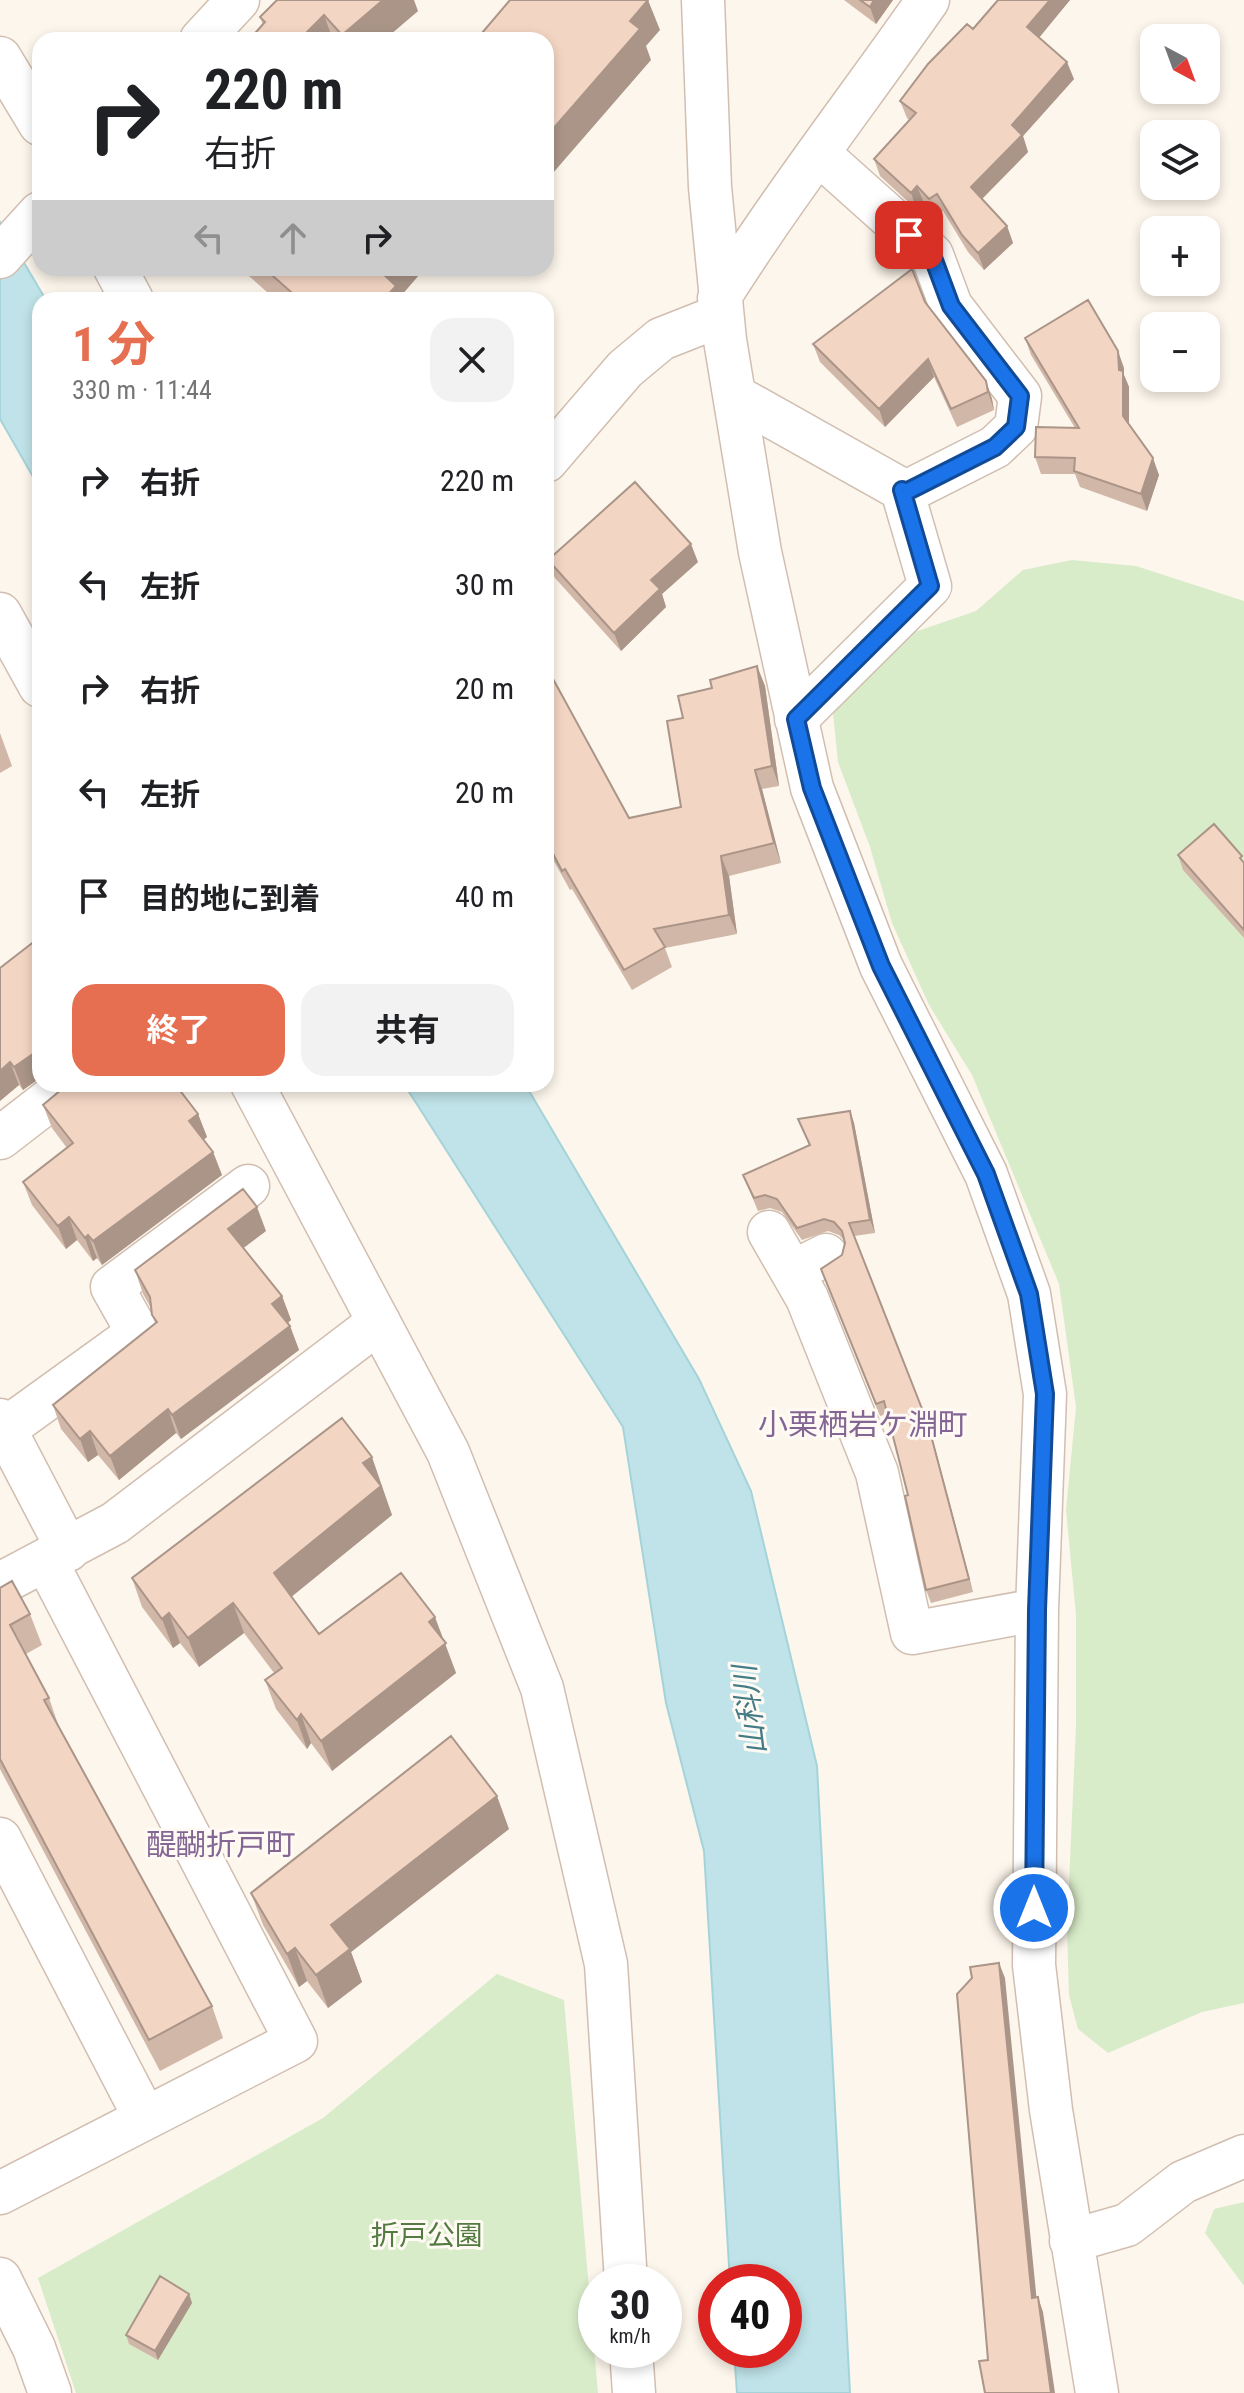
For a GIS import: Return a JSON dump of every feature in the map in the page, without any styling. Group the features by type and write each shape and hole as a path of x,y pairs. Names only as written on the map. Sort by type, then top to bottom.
{"street":[{"path":"208,32 238,0"},
{"path":"703,0 710,187 720,307 760,552 812,788 881,966 986,1174 1029,1294 1045,1394 1037,1610 1034,1965 1071,2241 1097,2393"},
{"path":"554,452 625,369 661,339 720,307 777,206 819,154 928,0"},
{"path":"0,58 32,111"},
{"path":"735,396 906,492 995,447 1016,427 1020,396 951,306 932,255 819,154"},
{"path":"0,257 32,222"},
{"path":"796,719 930,586 902,490"},
{"path":"0,614 32,672"},
{"path":"0,1138 60,1092"},
{"path":"256,1092 448,1452 542,1688 606,1964 625,2264"},
{"path":"0,2193 296,2041 57,1556 2,1424 138,1333 112,1287 248,1186"},
{"path":"769,1232 809,1263 807,1298 877,1473 912,1633 1037,1610"},
{"path":"0,1584 115,1523 379,1322"},
{"path":"0,1839 145,2118"},
{"path":"1071,2241 1127,2225 1183,2182 1244,2156"},
{"path":"0,2279 34,2348 49,2393"},
{"path":"632,2368 634,2393"}],"green space":[{"path":"1072,560 1136,566 1244,601 1244,2003 1202,2012 1108,2053 1078,2029 1069,1995 1067,1928 1076,1726 1076,1615 1066,1510 1076,1407 1059,1284 972,1075 929,1005 892,923 870,847 838,762 833,714 909,634 976,611 1023,570"},
{"name":"折戸公園","path":"497,1974 564,2000 587,2264 578,2264 578,2368 596,2368 598,2393 76,2393 38,2278 323,2118"},
{"path":"1244,2202 1244,2286 1205,2233 1214,2209"}],"water":[{"path":"0,222 41,292 32,292 32,475 0,419"},
{"name":"山科川","path":"409,1092 530,1092 699,1379 751,1491 817,1766 850,2393 737,2393 735,2368 802,2368 802,2264 729,2264 704,1851 666,1703 623,1427"}],"building":[{"path":"277,0 383,0 346,32 339,32 324,15 307,32 256,32 265,22 260,17"},
{"path":"510,0 648,0 630,21 640,29 554,128 554,32 483,32"},
{"path":"860,0 874,0 870,7"},
{"path":"998,0 1050,0 1027,27 1067,62 1012,125 1022,135 971,187 1007,226 978,253 962,235 937,194 929,199 917,186 911,193 874,159 916,113 900,101 928,64 967,24 973,29"},
{"path":"912,269 925,302 986,381 988,392 951,409 928,359 879,409 813,344"},
{"path":"273,276 385,276 396,286 390,292 291,292"},
{"path":"1088,300 1118,351 1119,370 1123,371 1123,416 1153,458 1141,494 1074,471 1075,458 1035,457 1036,427 1079,428 1025,338"},
{"path":"635,482 691,544 651,580 660,589 614,633 554,567 554,555"},
{"path":"757,666 772,766 755,770 774,843 721,856 729,915 654,929 665,947 624,970 554,856 554,681 629,818 681,807 667,721 683,718 678,696 712,688 710,680"},
{"path":"1214,824 1242,856 1240,858 1244,863 1244,930 1178,855"},
{"path":"32,943 32,1055 14,1067 10,1062 0,1071 0,968"},
{"path":"58,1092 181,1092 198,1114 189,1121 213,1152 93,1241 88,1235 85,1238 69,1217 58,1226 23,1182 73,1143 43,1105"},
{"path":"850,1111 870,1220 849,1223 928,1424 969,1579 926,1590 905,1496 908,1495 884,1401 876,1404 821,1269 842,1255 845,1243 842,1231 834,1222 824,1219 797,1228 777,1199 765,1195 754,1198 743,1175 810,1145 798,1119"},
{"path":"243,1189 257,1207 228,1229 282,1296 272,1304 290,1326 172,1415 168,1409 110,1456 90,1431 80,1439 53,1405 157,1322 152,1315 150,1297 135,1270"},
{"path":"342,1418 372,1457 363,1463 381,1486 274,1573 319,1634 401,1573 435,1617 429,1622 446,1643 321,1741 301,1714 297,1720 265,1680 282,1668 233,1603 188,1638 169,1613 162,1619 132,1578"},
{"path":"12,1581 30,1614 10,1625 49,1698 44,1700 212,2006 149,2040 0,1759 0,1588"},
{"path":"451,1736 497,1796 331,1925 350,1949 316,1975 295,1948 287,1954 251,1893"},
{"path":"999,1963 1032,2298 1038,2297 1051,2393 985,2393 979,2361 988,2360 957,1994 972,1978 970,1967"},
{"path":"160,2276 189,2294 155,2351 126,2335"}],"district":[{"name":"小栗栖岩ケ淵町","path":"863,1425"},
{"name":"醍醐折戸町","path":"221,1845"}],"route":[{"path":"909,235 932,255 951,306 1020,396 1016,427 995,447 906,492 902,490 930,586 796,719 812,788 881,966 986,1174 1029,1294 1045,1394 1037,1610 1034,1908"}]}
